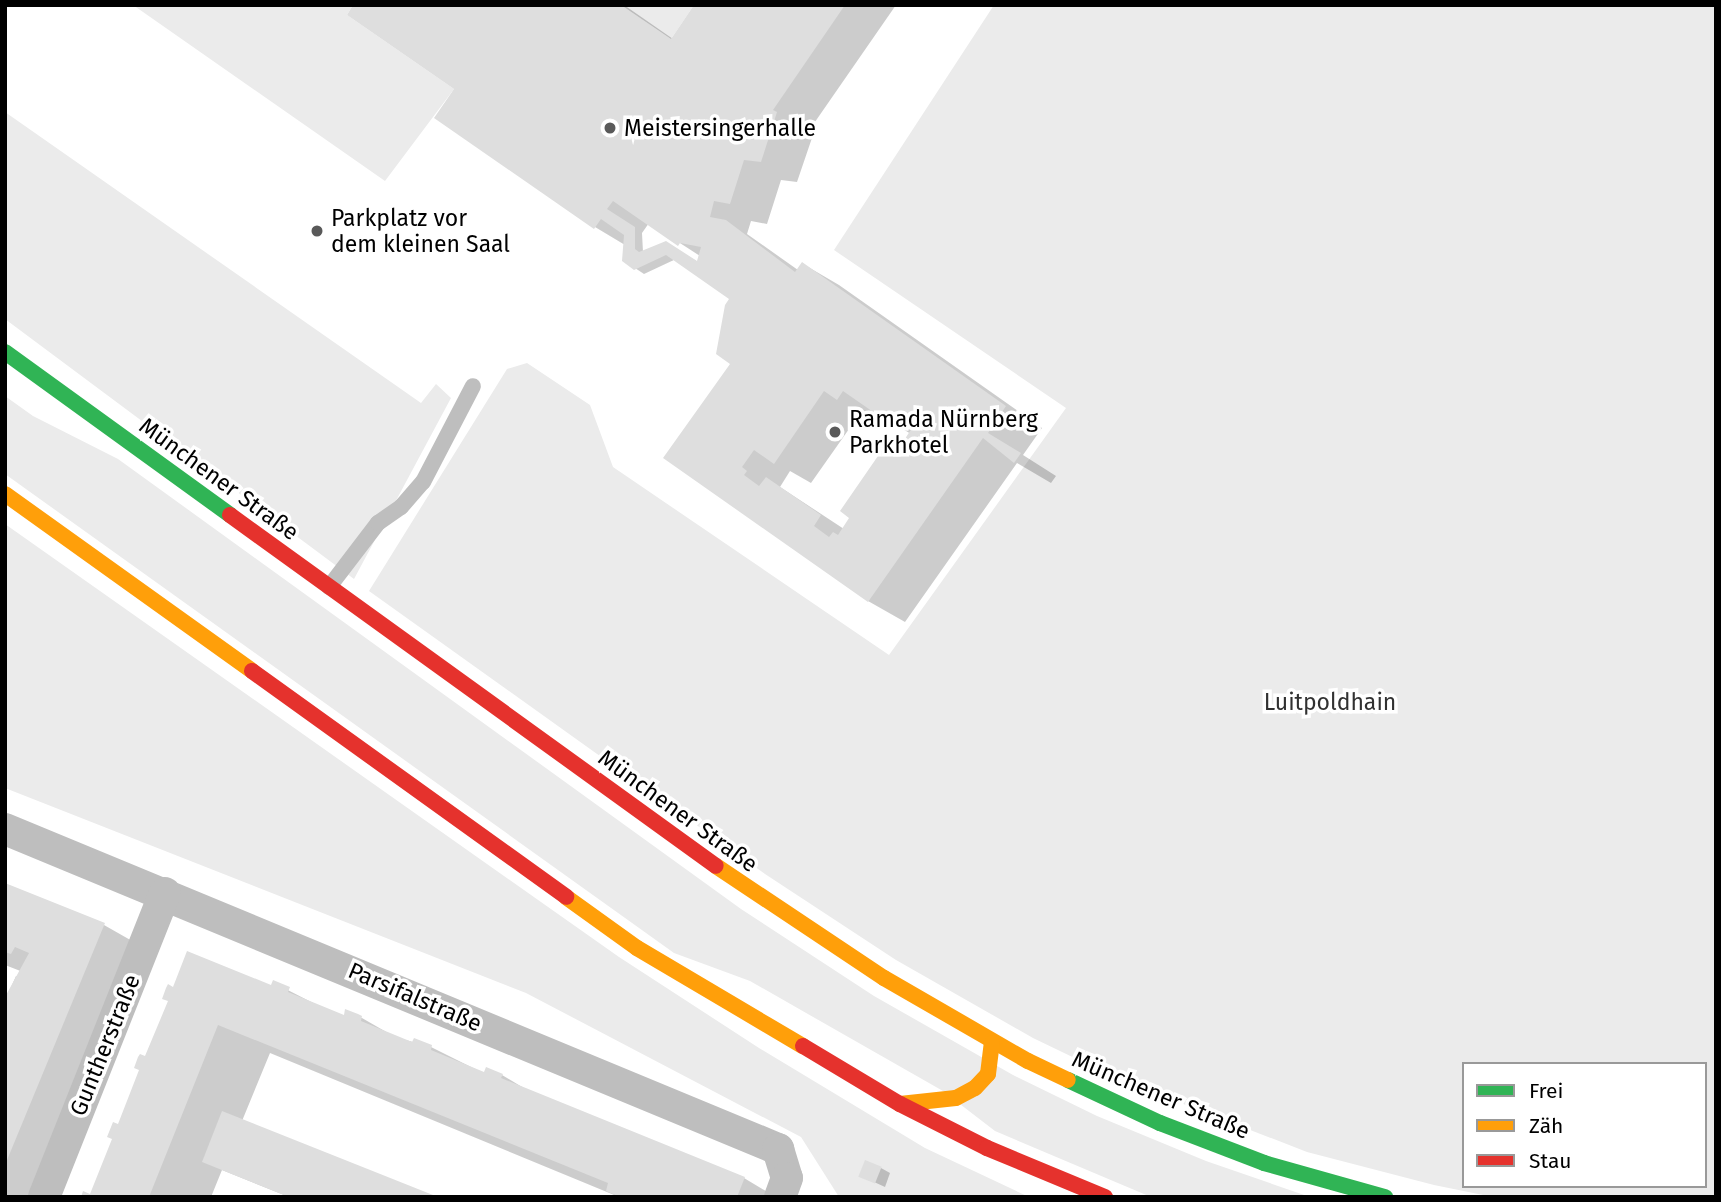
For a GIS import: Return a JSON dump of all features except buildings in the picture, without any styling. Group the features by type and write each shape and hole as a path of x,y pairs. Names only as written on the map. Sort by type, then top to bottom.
{"main road":[{"name":"Münchener Straße","path":"5,352 777,909 863,965 992,1043 1160,1123 1264,1163 1385,1197"},
{"path":"5,494 637,948 900,1104 987,1148 1105,1197"},
{"path":"900,1104 956,1098 975,1088 988,1074 992,1043"}],"street":[{"name":"Parsifalstraße","path":"5,829 778,1149 787,1178 780,1197"},
{"name":"Guntherstraße","path":"44,1197 165,893"}],"lane":[{"path":"329,587 378,523 401,507 423,482 473,386"}],"green space":[{"path":"133,5 353,5 347,15 454,89 385,181"},
{"path":"621,5 694,5 671,39"},
{"name":"Luitpoldhain","path":"994,5 1716,5 1716,1197 1493,1197 1434,1185 1307,1152 1114,1077 1033,1038 896,960 765,874 369,591 507,369 527,363 590,405 613,467 889,655 1066,408 834,250"},
{"path":"5,112 421,403 436,384 451,398 354,579 5,319"},
{"path":"5,396 33,416 118,459 741,909 874,996 1013,1075 1097,1116 1206,1161 1310,1197 1151,1197 995,1131 943,1091 750,981 674,953 5,474"},
{"path":"5,524 619,957 759,1048 925,1148 1029,1197 839,1197 801,1137 526,993 5,788"}],"traffic: fast":[{"path":"5,352 230,515"},
{"path":"1068,1080 1160,1123 1264,1163 1385,1197"}],"traffic: slow":[{"path":"5,494 252,671"},
{"path":"716,866 884,978 1028,1061 1068,1080"},
{"path":"566,897 637,948 803,1046"},
{"path":"900,1104 956,1098 975,1088 988,1074 992,1043"}],"traffic: jam":[{"path":"230,515 716,866"},
{"path":"252,671 566,897"},
{"path":"803,1046 900,1104 987,1148 1105,1197"}],"place":[{"name":"Meistersingerhalle","path":"610,128"},
{"name":"Parkplatz vor dem kleinen Saal","path":"317,231"},
{"name":"Ramada Nürnberg Parkhotel","path":"835,432"}]}
